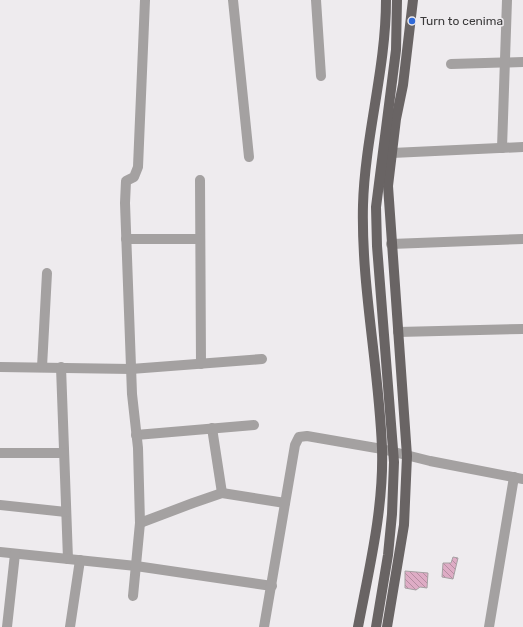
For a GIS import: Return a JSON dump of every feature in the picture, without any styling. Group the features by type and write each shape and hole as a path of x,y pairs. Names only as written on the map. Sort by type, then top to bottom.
{"main road":[{"path":"358,627 378,513 382,449 367,307 363,203 368,152 383,52 386,0"},
{"path":"376,627 388,555 392,514 394,462 377,246 376,207 396,50 397,0"},
{"path":"386,627 404,525 407,456 388,186 403,85 413,0"}],"street":[{"path":"133,596 140,523 136,435 132,394 126,239 126,181 134,177 138,167 145,0"},
{"path":"233,0 249,157"},
{"path":"316,0 321,76"},
{"path":"502,148 507,0"},
{"path":"451,64 523,62"},
{"path":"392,153 523,147"},
{"path":"200,180 201,364"},
{"path":"126,239 200,239"},
{"path":"391,244 523,239"},
{"path":"42,368 47,273"},
{"path":"398,332 523,329"},
{"path":"0,367 131,369 262,359"},
{"path":"61,368 68,559"},
{"path":"136,435 254,425"},
{"path":"212,428 222,494"},
{"path":"264,627 295,445 299,437 307,436 382,449 407,456 518,478 489,627"},
{"path":"0,453 64,453"},
{"path":"140,523 222,494 285,503"},
{"path":"0,505 66,512"},
{"path":"0,552 136,566 272,586"},
{"path":"6,627 15,554"},
{"path":"70,627 80,560"}],"building":[{"path":"453,557 458,558 453,579 442,577 443,563 451,563"},
{"path":"405,571 428,573 427,588 420,587 416,590 405,588"}],"place":[{"name":"Turn to cenima","path":"412,21"}]}
